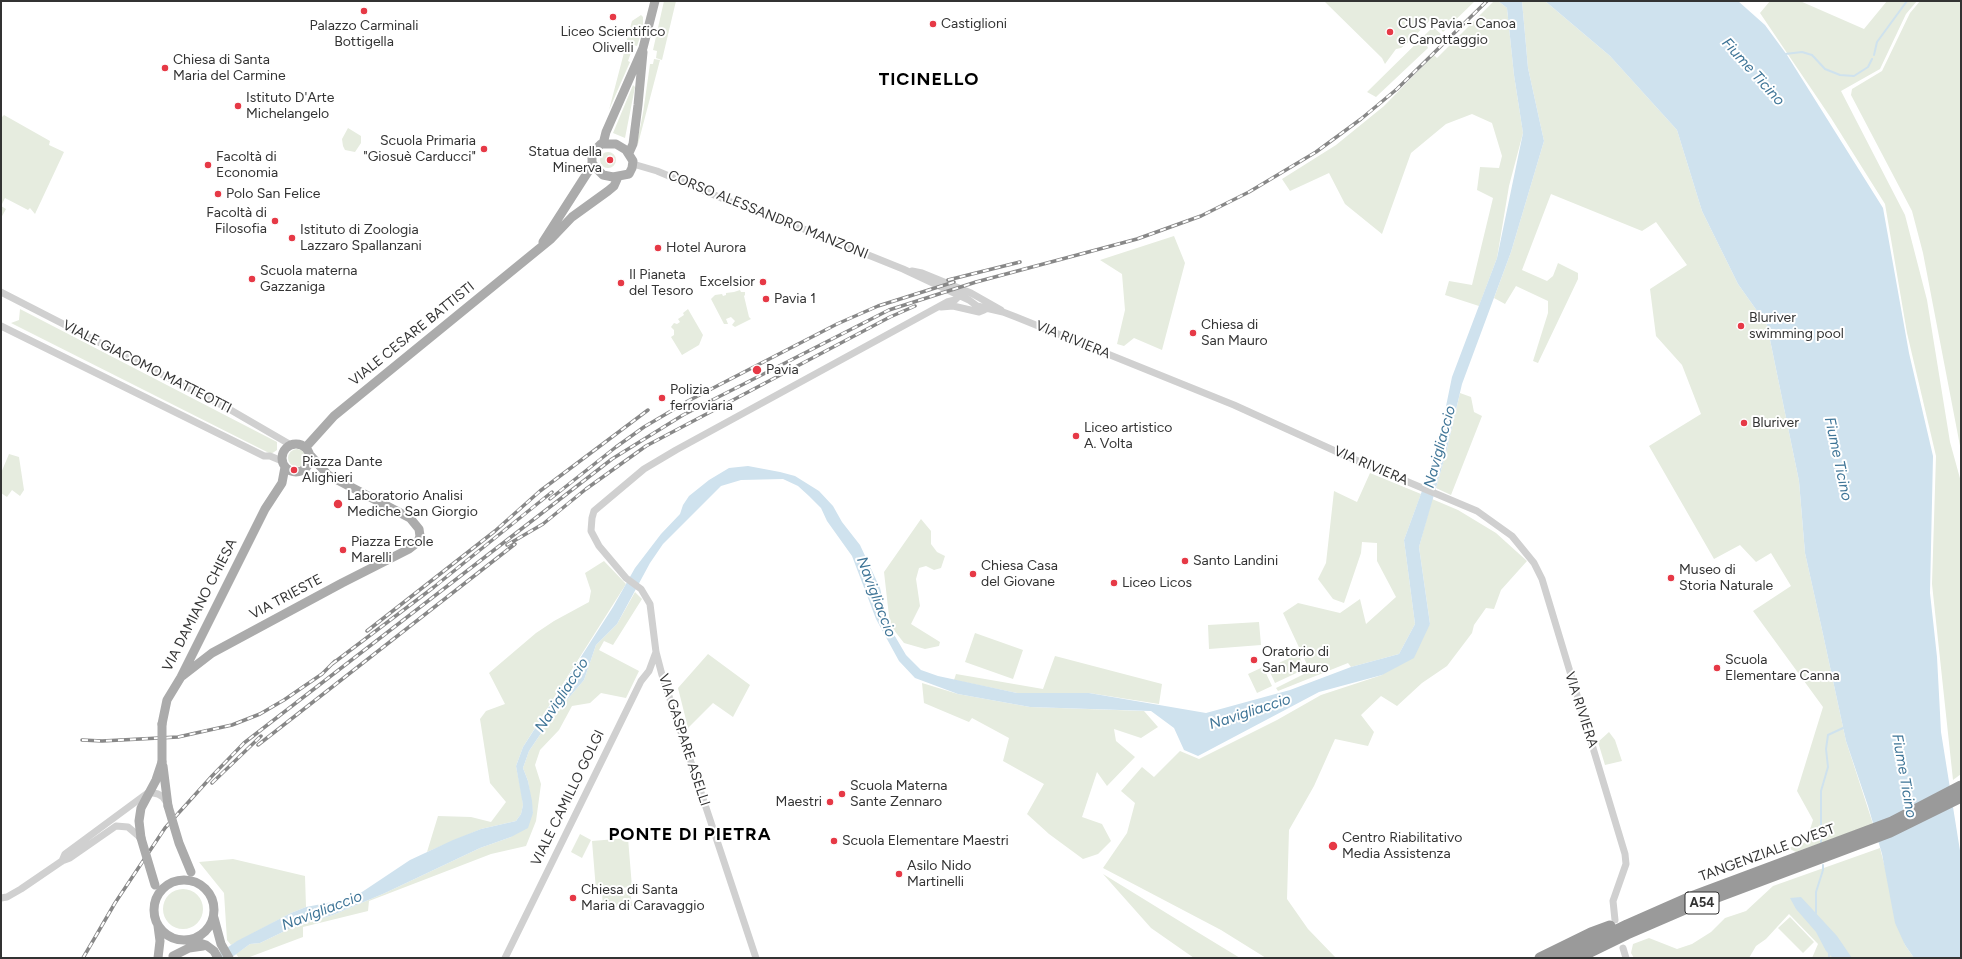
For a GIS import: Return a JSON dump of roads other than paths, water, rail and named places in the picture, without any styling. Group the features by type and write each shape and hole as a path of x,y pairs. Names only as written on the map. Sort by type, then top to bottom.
{"highway":[{"name":"TANGENZIALE OVEST","path":"1560,958 1620,928 1827,851 1892,822 1961,786"},
{"name":"TANGENZIALE OVEST","path":"1827,851 1890,832 1961,797"},
{"name":"TANGENZIALE OVEST","path":"1578,958 1685,904"},
{"path":"1540,958 1591,933 1685,904"},
{"path":"1594,958 1685,904"}],"main road":[{"path":"629,153 633,144 643,48 655,1"},
{"path":"604,144 606,132 643,48"},
{"path":"604,144 616,144 629,153 633,164 629,174 618,177 603,175 593,164 591,159 593,151 598,146 604,144"},
{"name":"VIALE CESARE BATTISTI","path":"540,247 593,164"},
{"name":"VIALE CESARE BATTISTI","path":"306,447 334,416 555,236 572,217 614,186 618,177"},
{"path":"298,444 306,447 311,456 310,464 302,471 291,472 284,464 284,451 291,445 298,444"},
{"name":"VIA TRIESTE","path":"182,677 212,653 342,582 410,550 418,542 420,533 416,524 410,518 328,475 311,456"},
{"name":"VIA DAMIANO CHIESA","path":"198,883 191,872 179,843 168,806 162,762 162,724 167,700 182,677 199,639 265,509 282,483 284,464"},
{"path":"199,639 202,650 212,653"},
{"name":"VIA DAMIANO CHIESA","path":"158,894 141,838 139,817 143,803 159,774 162,762"},
{"path":"158,958 160,941 154,910 158,894 163,888 176,881 184,880 198,883 207,889 215,908 214,918 221,944 229,958"},
{"path":"172,957 188,940 205,932 214,918"},
{"path":"158,925 170,937 206,945 216,954"},
{"path":"172,957 190,948 206,945"}],"street":[{"name":"CORSO ALESSANDRO MANZONI","path":"633,164 657,171 731,202 754,209 903,269 955,300"},
{"name":"CORSO ALESSANDRO MANZONI","path":"903,269 922,273 970,296"},
{"name":"VIALE GIACOMO MATTEOTTI","path":"1,292 229,409 291,445"},
{"name":"VIA RIVIERA","path":"955,300 970,296 985,300 1003,312"},
{"name":"VIA RIVIERA","path":"970,296 977,306 1003,312 1208,394 1477,511 1512,536 1534,563 1542,579 1625,854 1626,864 1613,902 1615,920"},
{"name":"VIA RIVIERA","path":"955,300 979,312 986,309"},
{"name":"VIA GASPARE ASELLI","path":"756,958 662,675 656,652 651,607 648,598 641,590 626,578 594,538 590,526 594,511 644,469 676,450 955,300"},
{"path":"985,300 986,309"},
{"name":"VIALE GIACOMO MATTEOTTI","path":"1,326 264,456 270,456 284,464"},
{"name":"VIALE CAMILLO GOLGI","path":"505,958 641,681 649,671 656,652"},
{"path":"62,861 65,854 149,792 163,797 168,806"},
{"path":"1,898 7,897 21,890 116,826 128,827 141,838"},
{"path":"1623,948 1626,958"}],"water":[{"name":"Navigliaccio","path":"1498,1 1522,1 1528,68 1544,141 1511,252 1462,384 1446,453 1419,547 1430,624 1414,658 1382,675 1319,692 1198,756 1184,750 1174,728 1151,711 1030,707 958,694 915,678 899,661 876,619 852,556 827,521 821,508 809,496 798,486 783,479 741,480 721,486 663,544 650,563 617,624 596,645 584,680 550,720 529,751 523,768 528,781 533,813 528,828 511,837 480,848 385,893 333,915 293,927 260,943 250,944 231,958 212,958 237,941 291,913 306,907 353,898 410,860 481,829 516,821 521,814 523,805 516,766 523,747 613,607 635,568 661,534 680,514 683,505 689,496 709,480 729,468 748,466 780,472 795,476 819,491 833,506 842,522 860,545 880,588 889,626 906,655 921,670 938,676 1017,693 1089,693 1206,713 1290,690 1351,667 1399,654 1415,624 1404,540 1437,450 1452,377 1497,258 1523,133 1514,75 1507,8"},
{"name":"Fiume Ticino","path":"1545,1 1738,1 1765,25 1787,55 1883,208 1909,353 1933,456 1930,593 1937,657 1941,732 1961,857 1961,958 1914,958 1905,945 1895,923 1882,854 1868,806 1846,741 1805,553 1799,481 1767,325 1738,284 1702,211 1677,130 1610,56"},
{"path":"1801,897 1837,936 1852,958 1833,958 1826,951 1816,932 1796,909 1790,898"}],"waterway":[{"path":"1874,55 1877,42 1907,1"},
{"path":"1785,54 1802,52 1812,55 1825,69 1840,75 1854,76 1868,67 1872,59"},
{"path":"1821,844 1821,791 1828,767 1826,749 1828,735 1843,728"},
{"path":"1816,913 1816,892 1823,870 1823,865"}],"railway":[{"path":"83,958 115,903 165,828 244,743 612,459 683,415 889,310 976,282 1137,239 1201,216 1249,192 1316,152 1361,119 1397,89 1487,1"},
{"path":"948,280 1020,262"},
{"path":"550,499 644,427 688,401 837,324 878,306 954,282"},
{"path":"507,545 543,524 586,489 646,446 890,317 915,306"},
{"path":"367,631 495,531 540,491 648,410"},
{"path":"332,664 434,587 552,492"},
{"path":"258,745 515,544"},
{"path":"82,740 102,741 178,737 232,725 260,714 284,700 322,674 335,661"},
{"path":"212,783 261,736"}],"place":[{"name":"Palazzo Carminali Bottigella","path":"364,11"},
{"name":"Liceo Scientifico Olivelli","path":"613,17"},
{"name":"Castiglioni","path":"933,24"},
{"name":"CUS Pavia - Canoa e Canottaggio","path":"1390,32"},
{"name":"Chiesa di Santa Maria del Carmine","path":"165,68"},
{"name":"Istituto D'Arte Michelangelo","path":"238,106"},
{"name":"Scuola Primaria \"Giosuè Carducci\"","path":"484,149"},
{"name":"Statua della Minerva","path":"610,160"},
{"name":"Facoltà di Economia","path":"208,165"},
{"name":"Polo San Felice","path":"218,194"},
{"name":"Facoltà di Filosofia","path":"275,221"},
{"name":"Istituto di Zoologia Lazzaro Spallanzani","path":"292,238"},
{"name":"Hotel Aurora","path":"658,248"},
{"name":"Scuola materna Gazzaniga","path":"252,279"},
{"name":"Excelsior","path":"763,282"},
{"name":"Il Pianeta del Tesoro","path":"621,283"},
{"name":"Pavia 1","path":"766,299"},
{"name":"Bluriver swimming pool","path":"1741,326"},
{"name":"Chiesa di San Mauro","path":"1193,333"},
{"name":"Pavia","path":"757,370"},
{"name":"Polizia ferroviaria","path":"662,398"},
{"name":"Bluriver","path":"1744,423"},
{"name":"Liceo artistico A. Volta","path":"1076,436"},
{"name":"Piazza Dante Alighieri","path":"294,470"},
{"name":"Laboratorio Analisi Mediche San Giorgio","path":"338,504"},
{"name":"Piazza Ercole Marelli","path":"343,550"},
{"name":"Santo Landini","path":"1185,561"},
{"name":"Chiesa Casa del Giovane","path":"973,574"},
{"name":"Museo di Storia Naturale","path":"1671,578"},
{"name":"Liceo Licos","path":"1114,583"},
{"name":"Oratorio di San Mauro","path":"1254,660"},
{"name":"Scuola Elementare Canna","path":"1717,668"},
{"name":"Scuola Materna Sante Zennaro","path":"842,794"},
{"name":"Maestri","path":"830,802"},
{"name":"Scuola Elementare Maestri","path":"834,841"},
{"name":"Centro Riabilitativo Media Assistenza","path":"1333,846"},
{"name":"Asilo Nido Martinelli","path":"899,874"},
{"name":"Chiesa di Santa Maria di Caravaggio","path":"573,898"}],"district":[{"name":"TICINELLO","path":"929,80"},
{"name":"PONTE DI PIETRA","path":"690,835"}]}
